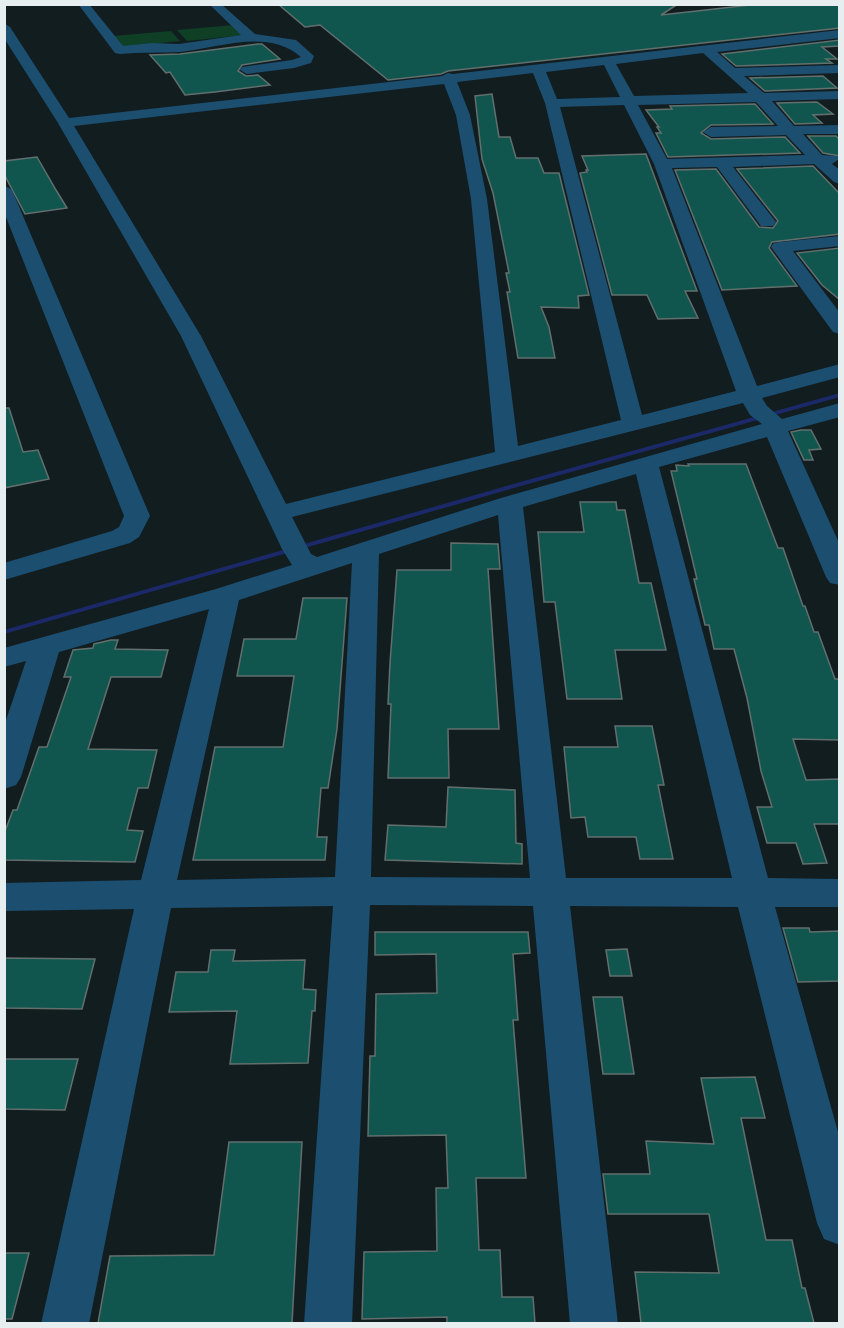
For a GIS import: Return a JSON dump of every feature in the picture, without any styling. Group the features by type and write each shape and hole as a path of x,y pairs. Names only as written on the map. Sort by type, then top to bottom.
{"street":[{"path":"83,4 120,50 201,46 220,40 251,37 291,50 306,60 294,64 247,70"},
{"path":"214,4 251,37"},
{"path":"4,27 65,123 191,336 281,518 308,562"},
{"path":"65,123 448,77 840,34"},
{"path":"786,40 823,70"},
{"path":"706,49 760,97 817,159 840,179"},
{"path":"608,60 662,164 763,413 840,577"},
{"path":"537,67 552,103 633,423"},
{"path":"732,72 840,69"},
{"path":"448,77 463,115 479,199 507,456"},
{"path":"552,103 840,95"},
{"path":"711,132 840,129"},
{"path":"662,164 840,159"},
{"path":"721,162 767,222"},
{"path":"4,190 13,235 137,516 130,531 121,537 4,572"},
{"path":"840,241 780,248 840,328"},
{"path":"4,658 226,595 308,562 366,551 510,503 646,463 763,413 840,370"},
{"path":"281,518 633,423 763,413 840,410"},
{"path":"646,463 753,892 840,1223"},
{"path":"510,503 594,1323"},
{"path":"328,1323 352,891 366,551"},
{"path":"65,1323 155,896 226,595"},
{"path":"4,777 46,646"},
{"path":"4,897 352,891 840,893"}],"green space":[{"path":"234,25 244,35 187,41 177,30"},
{"path":"171,31 180,41 121,47 113,36"}],"building":[{"path":"278,4 678,4 661,15 759,4 840,4 840,28 448,71 441,74 388,80 320,25 305,27"},
{"path":"840,40 840,46 822,47 837,59 826,59 832,63 736,66 722,54"},
{"path":"262,44 280,59 242,65 238,71 246,76 258,75 270,85 215,92 185,95 170,72 166,73 150,55 180,54"},
{"path":"823,76 837,88 765,91 750,78"},
{"path":"492,94 499,137 510,137 516,158 538,158 544,173 559,173 589,295 578,296 579,308 541,307 549,327 555,358 518,358 507,292 510,292 506,273 509,273 493,193 482,159 475,96"},
{"path":"817,102 833,114 813,115 822,123 795,124 777,103"},
{"path":"755,104 773,124 711,125 701,133 711,139 785,137 800,153 668,157 656,133 661,133 657,127 659,127 646,110 672,109 670,106"},
{"path":"808,136 836,136 840,140 840,156 823,153"},
{"path":"646,154 697,291 685,291 698,318 658,319 647,295 612,295 580,173 588,170 582,156"},
{"path":"37,157 67,208 25,214 4,174 4,161"},
{"path":"813,166 840,194 840,234 772,242 769,248 797,286 722,290 675,170 716,169 759,227 773,228 778,221 737,169"},
{"path":"840,248 840,300 822,285 797,253"},
{"path":"4,408 9,408 23,452 38,450 49,479 4,488"},
{"path":"811,430 821,449 809,450 813,460 804,460 791,432"},
{"path":"688,464 746,464 778,548 783,548 814,632 818,632 835,679 840,679 840,740 793,739 806,780 840,779 840,824 814,824 827,863 803,864 796,843 767,843 757,807 772,807 761,771 747,698 734,649 714,649 709,625 705,625 694,579 697,579 671,471 677,471 676,465 689,466"},
{"path":"580,502 616,502 617,510 625,510 639,583 651,583 666,650 615,650 622,699 567,699 555,602 544,602 538,532 584,532"},
{"path":"451,543 498,544 500,569 488,569 499,729 448,729 449,778 388,778 391,704 388,704 397,570 451,570"},
{"path":"303,598 347,598 337,729 328,788 321,788 317,837 327,837 325,860 193,860 215,747 283,747 294,676 237,676 244,639 296,639"},
{"path":"118,640 115,649 168,650 161,677 111,677 88,749 157,750 148,788 138,788 127,830 143,831 135,862 4,860 4,834 13,810 17,810 39,747 47,747 71,677 64,677 73,650 93,648 94,644"},
{"path":"615,726 652,726 664,785 658,785 673,859 640,859 636,837 588,837 585,817 571,818 564,747 618,747"},
{"path":"448,787 515,790 516,843 522,844 522,864 385,860 388,825 446,827"},
{"path":"783,928 809,928 810,932 840,931 840,981 798,982"},
{"path":"375,932 528,932 530,953 513,954 518,1020 513,1020 526,1178 476,1178 479,1250 500,1250 502,1297 533,1297 535,1323 447,1323 447,1317 362,1319 364,1252 437,1251 436,1188 448,1188 446,1135 368,1136 370,1056 375,1056 376,994 437,993 436,954 375,955"},
{"path":"627,949 632,976 610,976 606,950"},
{"path":"211,950 235,950 233,961 305,960 303,989 316,990 308,1063 230,1064 237,1011 169,1012 176,972 208,972"},
{"path":"4,958 95,959 82,1009 4,1008"},
{"path":"593,997 622,997 634,1074 603,1074"},
{"path":"4,1059 78,1059 65,1110 4,1109"},
{"path":"755,1077 765,1118 741,1118 766,1240 792,1240 802,1288 805,1288 814,1323 641,1323 635,1272 719,1273 709,1214 608,1214 603,1174 650,1174 646,1141 714,1144 701,1078"},
{"path":"229,1142 302,1142 292,1323 98,1323 110,1256 214,1255"},
{"path":"4,1253 29,1253 12,1319 4,1319"}],"waterway":[{"path":"4,632 840,395"}]}
